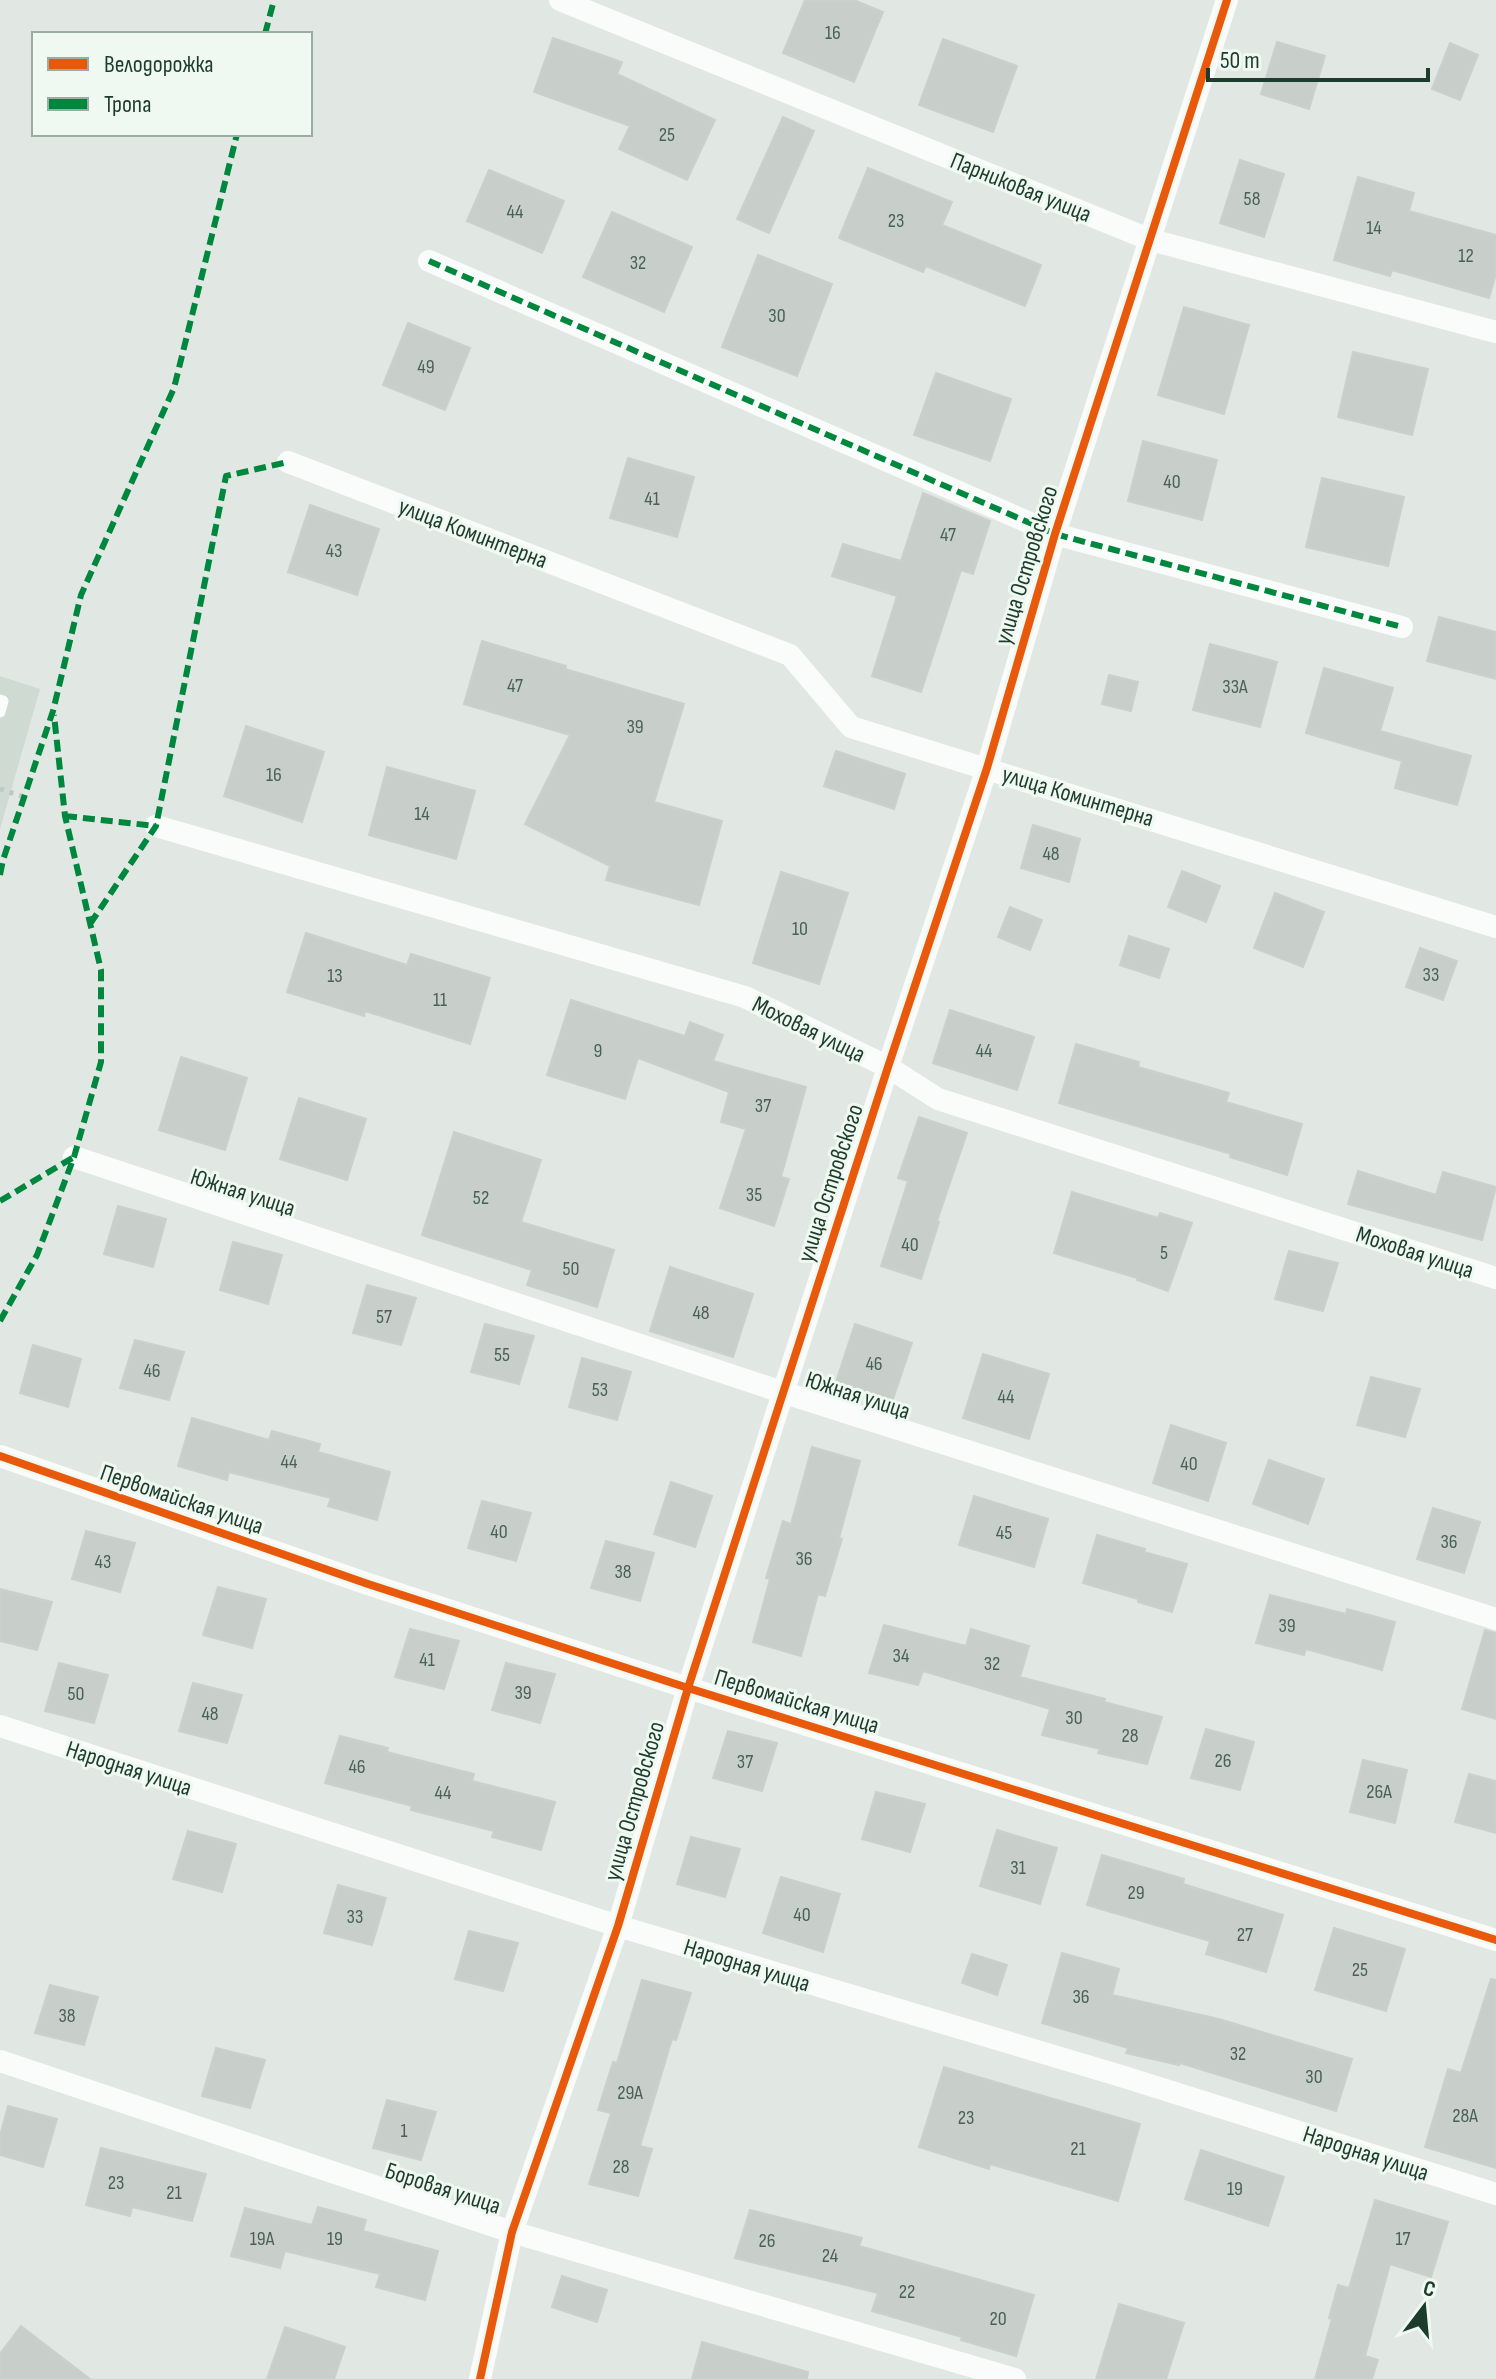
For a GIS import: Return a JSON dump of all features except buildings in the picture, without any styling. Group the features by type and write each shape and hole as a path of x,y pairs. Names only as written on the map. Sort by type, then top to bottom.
{"street":[{"name":"Парниковая улица","path":"560,0 1151,240 1496,332"},
{"name":"улица Островского","path":"480,2379 512,2232 618,1926 688,1688 987,768 1055,534 1227,0"},
{"path":"429,261 1055,534 1402,627"},
{"name":"улица Коминтерна","path":"288,462 790,655 851,727 1496,927"},
{"name":"Моховая улица","path":"156,826 745,997 888,1067 938,1099 1496,1278"},
{"name":"Южная улица","path":"74,1157 785,1393 1496,1619"},
{"name":"Первомайская улица","path":"0,1456 368,1584 688,1688 1496,1940"},
{"name":"Народная улица","path":"0,1726 618,1926 1121,2076 1496,2194"},
{"name":"Боровая улица","path":"0,2061 512,2232 1015,2379"}],"lane":[{"path":"0,700 3,701 0,712"}],"path":[{"path":"0,789 25,797"}],"shaded area":[{"path":"0,676 40,689 0,829"}],"marked path":[{"path":"266,32 274,0"},
{"path":"0,875 53,711 81,595 174,388 237,136"},
{"path":"429,261 1055,534 1402,627"},
{"path":"90,924 156,826 226,476 288,462"},
{"path":"0,1321 37,1255 74,1157 101,1062 101,970 65,816 54,715"},
{"path":"65,816 156,826"},
{"path":"0,1201 74,1157"}],"cycle path":[{"path":"480,2379 512,2232 618,1926 688,1688 987,768 1055,534 1227,0"},
{"path":"0,1456 368,1584 688,1688 1496,1940"}]}
